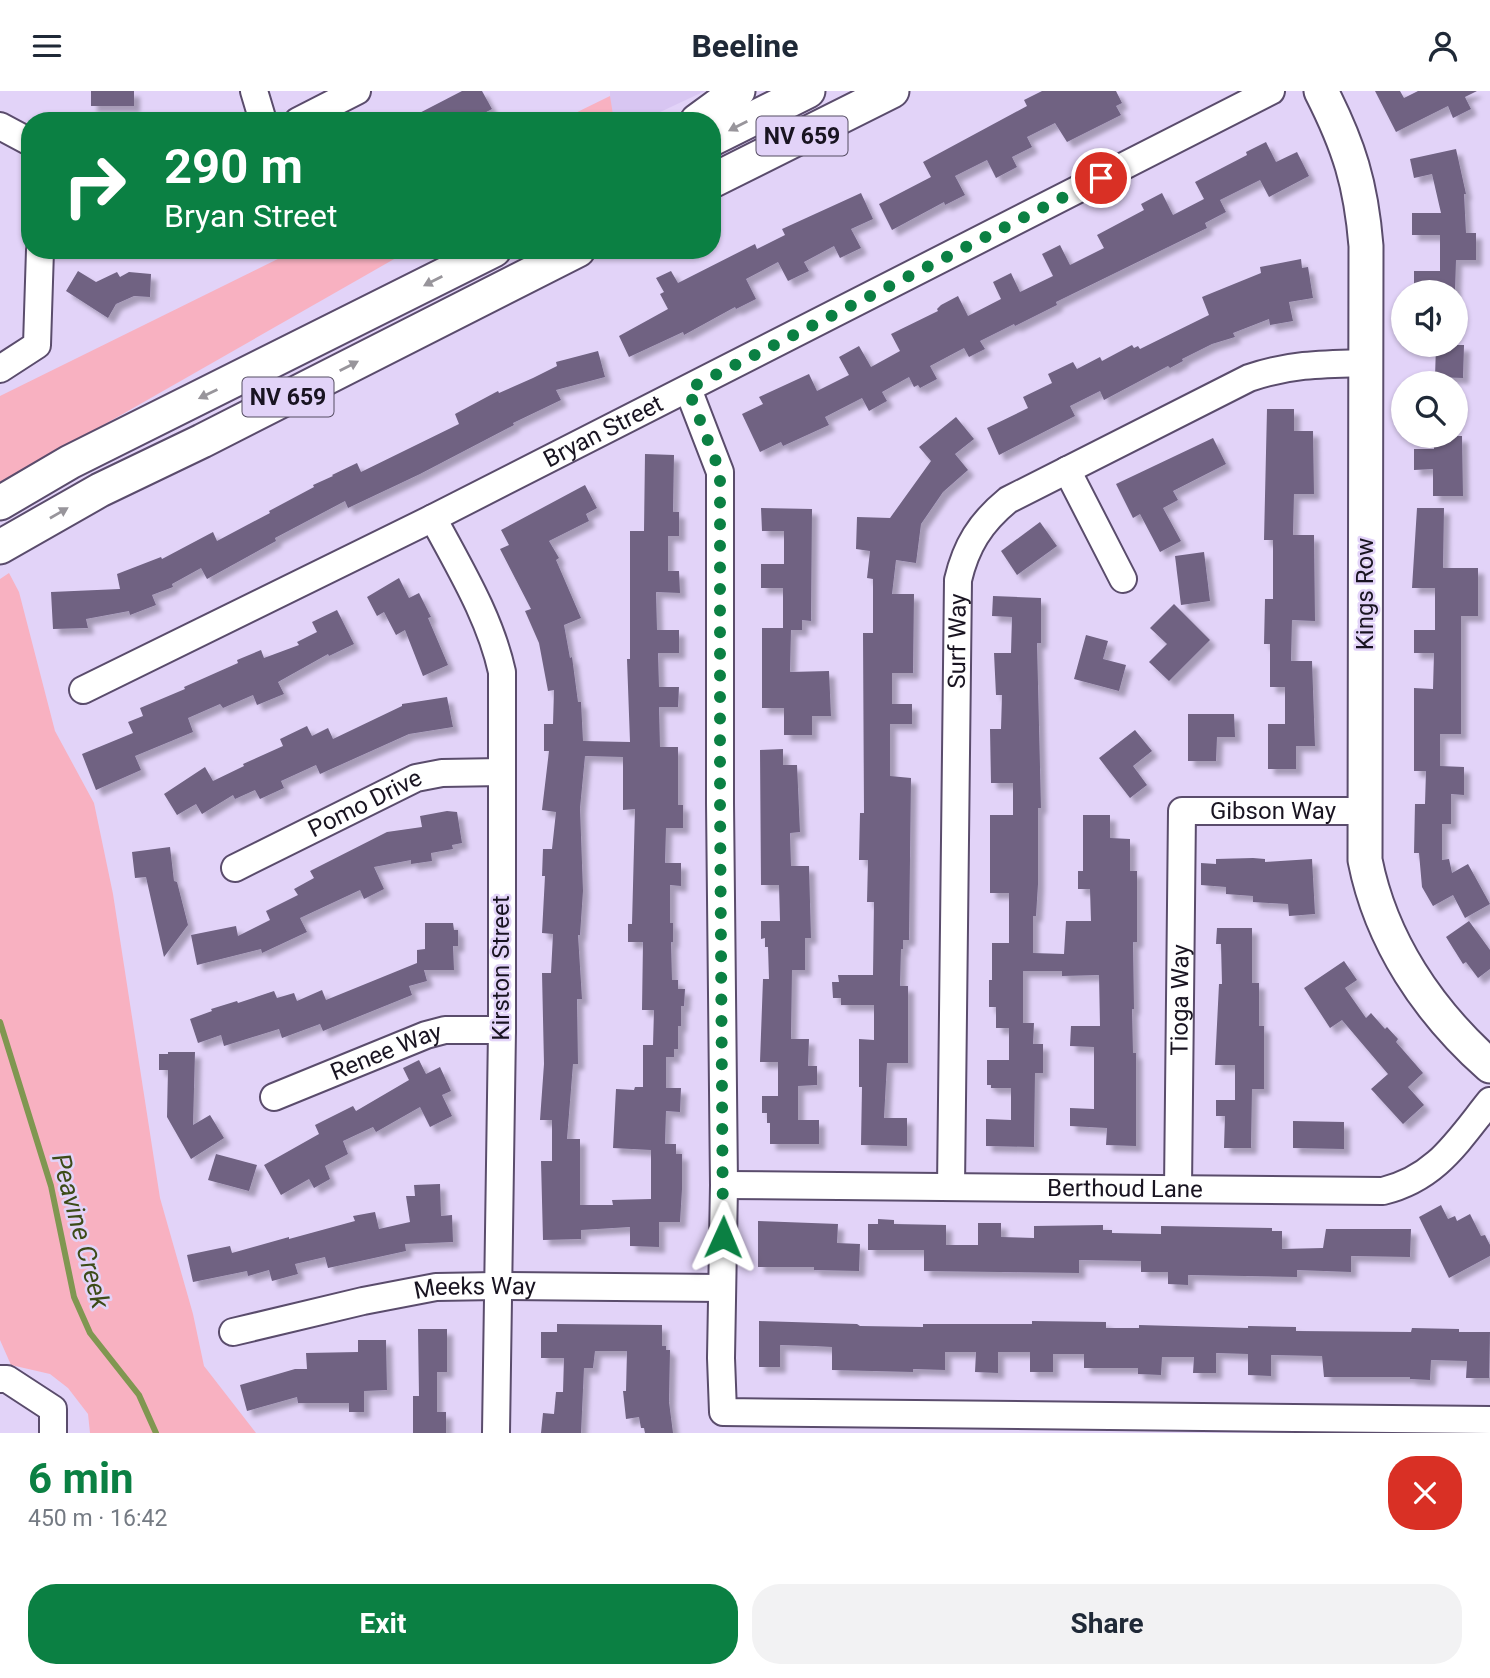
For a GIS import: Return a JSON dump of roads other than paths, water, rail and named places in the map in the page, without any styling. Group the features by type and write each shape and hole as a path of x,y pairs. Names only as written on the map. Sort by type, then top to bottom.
{"main road":[{"path":"709,112 738,91"},
{"name":"NV 659","path":"721,134 808,91"},
{"name":"NV 659","path":"721,176 892,91"},
{"name":"Kings Row","path":"1321,91 1349,150 1358,180 1363,214 1366,363 1365,860 1376,903 1388,934 1417,985 1456,1032 1490,1066"},
{"name":"NV 659","path":"0,503 70,462 476,259"},
{"name":"NV 659","path":"0,547 100,490 202,442 560,259"}],"street":[{"path":"254,91 260,112"},
{"path":"316,112 357,91"},
{"name":"Bryan Street","path":"83,690 433,518 1271,91"},
{"path":"0,126 21,137"},
{"path":"0,369 37,345 40,259"},
{"name":"Surf Way","path":"951,1187 958,580 963,557 974,534 991,514 1008,500 1250,378 1279,368 1308,364 1366,363"},
{"path":"688,389 720,472 723,1412 953,1424 1490,1420"},
{"path":"1067,470 1123,579"},
{"name":"Kirston Street","path":"433,518 496,646 502,672 502,1030 496,1286 496,1433"},
{"name":"Pomo Drive","path":"235,868 416,778 442,773 502,772"},
{"name":"Gibson Way","path":"1182,811 1364,811"},
{"name":"Tioga Way","path":"1178,1189 1182,811"},
{"name":"Renee Way","path":"274,1097 426,1035 445,1030 502,1030"},
{"name":"Berthoud Lane","path":"724,1185 1383,1191 1403,1186 1421,1177 1437,1164 1490,1101"},
{"name":"Meeks Way","path":"233,1332 363,1301 436,1287 722,1289"},
{"path":"4,1379 53,1409 53,1433"}],"waterway":[{"name":"Peavine Creek","path":"0,1022 51,1186 74,1297 90,1333 139,1395 156,1433"}]}
